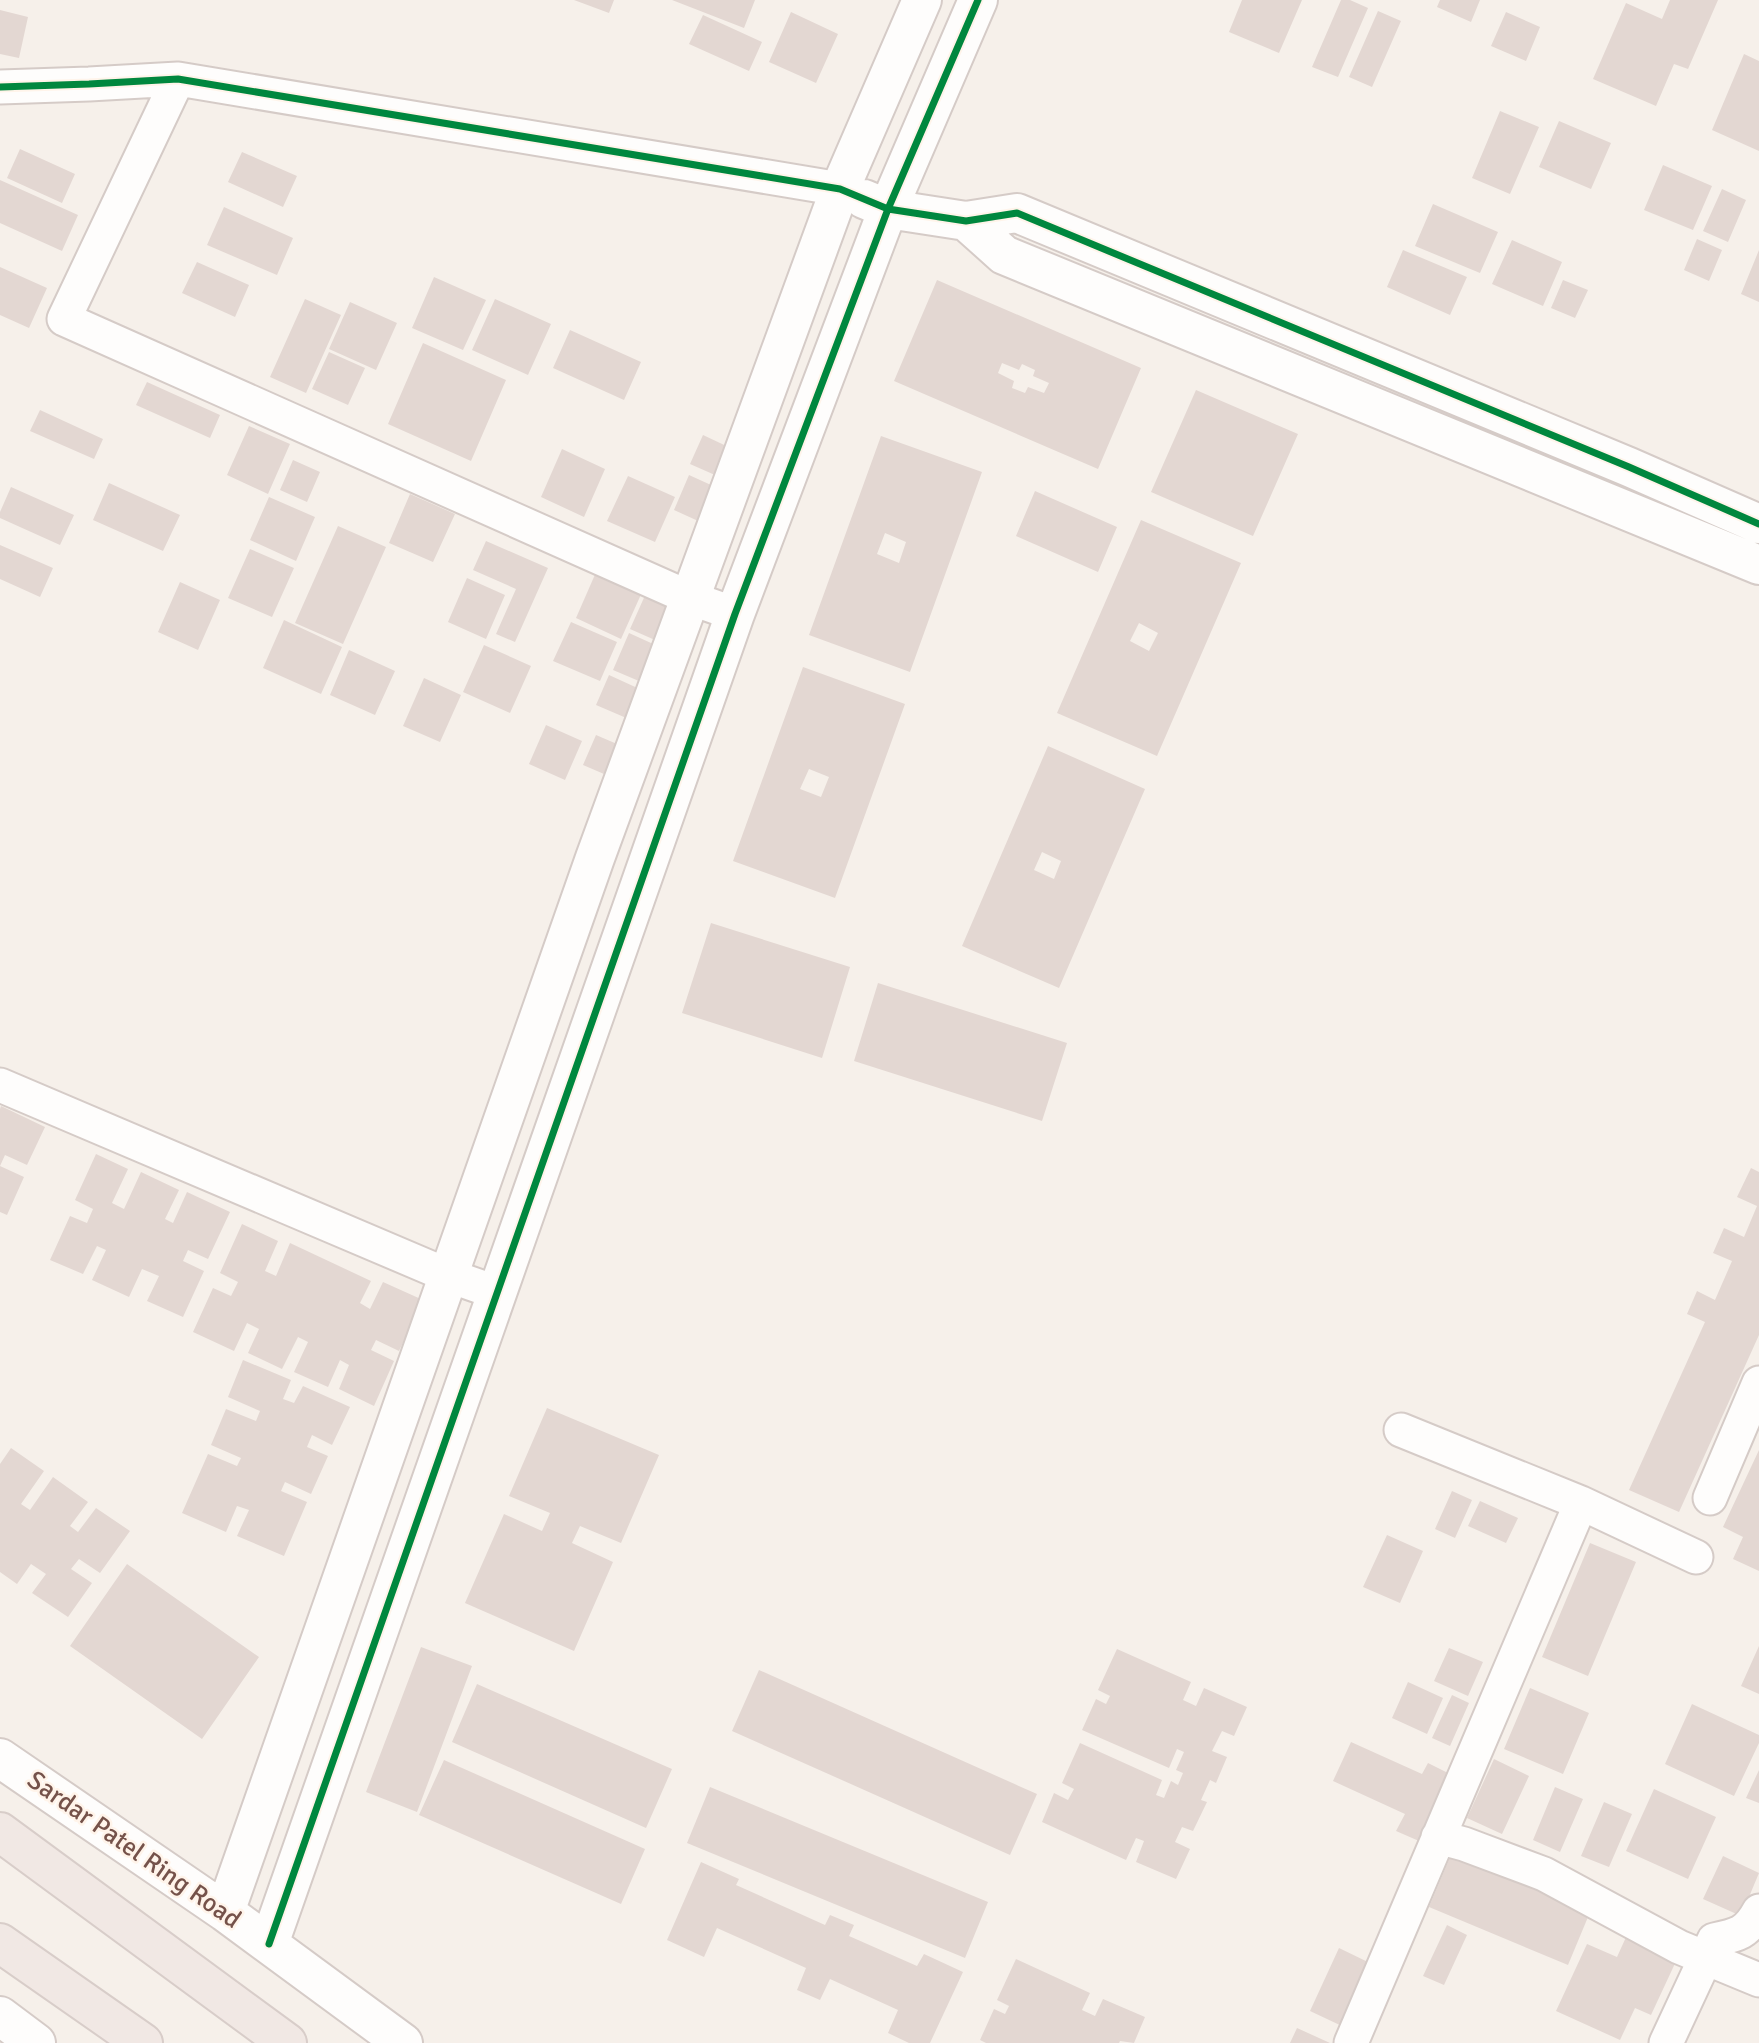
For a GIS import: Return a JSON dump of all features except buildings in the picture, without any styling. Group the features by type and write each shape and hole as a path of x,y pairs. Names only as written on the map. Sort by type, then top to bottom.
{"highway":[{"path":"0,1832 287,2043"},
{"path":"0,1942 143,2043"}],"street":[{"path":"269,1944 735,614 888,208 978,0"},
{"path":"225,1912 595,858 840,189 916,2"},
{"path":"178,79 64,319 690,598 735,614"},
{"path":"0,86 178,79 840,189 888,208 966,220 1017,213 1629,467 1759,524"},
{"path":"966,220 1004,255 1759,565"},
{"path":"1612,505 1629,467"},
{"path":"0,1085 447,1275 498,1293"},
{"path":"1710,1498 1759,1383"},
{"path":"1401,1430 1581,1503 1696,1557"},
{"path":"1350,2043 1581,1503"},
{"name":"Sardar Patel Ring Road","path":"0,1758 225,1912 403,2043"},
{"path":"1438,1837 1544,1874 1678,1947 1759,1980"},
{"path":"1666,2043 1714,1940 1739,1935 1752,1924 1759,1911"},
{"path":"0,2016 36,2043"}],"cycle path":[{"path":"269,1944 735,614 888,209 978,0"},
{"path":"0,87 178,79 840,189 888,209 966,221 1017,213 1629,467 1759,524"}]}
